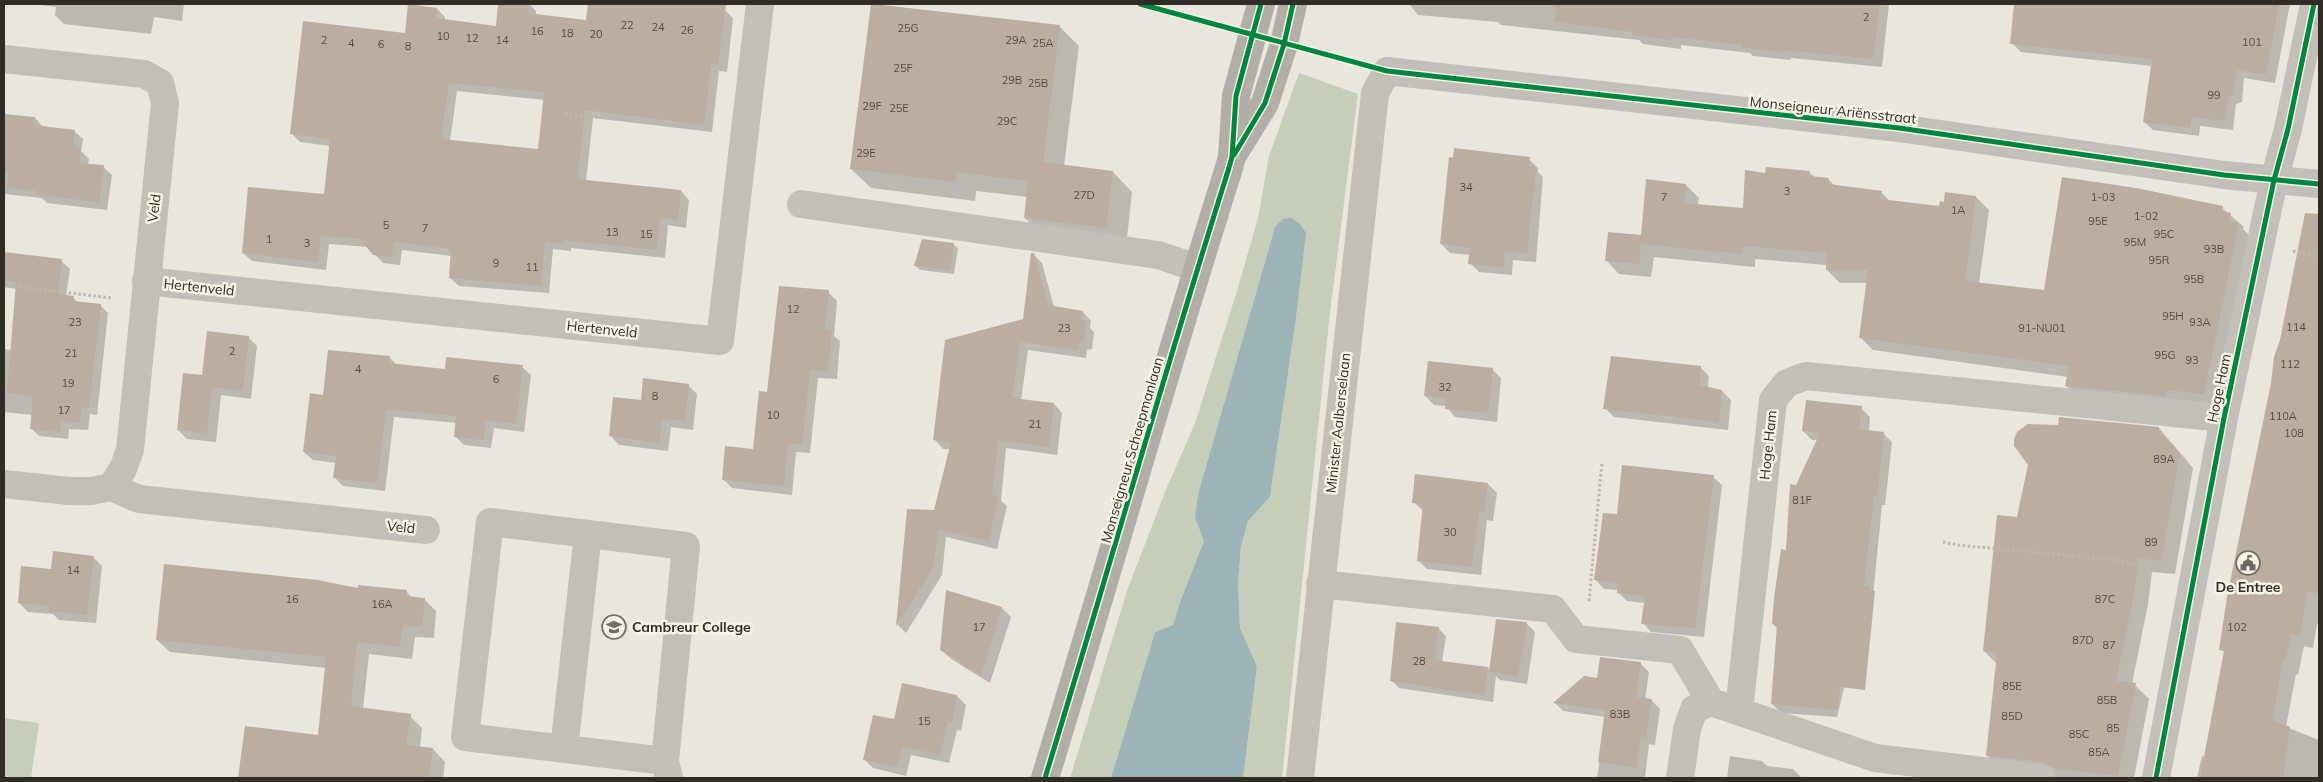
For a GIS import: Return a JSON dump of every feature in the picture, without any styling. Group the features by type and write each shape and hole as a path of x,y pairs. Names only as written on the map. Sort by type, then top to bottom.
{"main road":[{"name":"Monseigneur Schaepmanlaan","path":"1045,778 1106,580 1197,268 1232,157 1236,96 1261,4"},
{"name":"Monseigneur Schaepmanlaan","path":"1232,157 1265,103 1284,44 1293,4"}],"street":[{"name":"Hertenveld","path":"145,291 720,341 760,4"},
{"name":"Hoge Ham","path":"2156,778 2224,418 2274,180 2288,129 2314,4"},
{"name":"Veld","path":"4,59 126,71 144,74 160,82 165,103 164,124 145,291 130,450 123,469 111,487 139,498 426,530"},
{"name":"Monseigneur Ariënsstraat","path":"1387,71 1899,128 2224,175 2319,184"},
{"name":"Minister Aalberselaan","path":"1300,778 1375,93 1387,71"},
{"path":"801,204 1158,254 1197,268"},
{"name":"Hoge Ham","path":"1739,711 1773,400 1787,383 1806,376 2224,418"},
{"path":"4,484 91,492 111,487"},
{"path":"490,522 686,546 667,770 564,749 465,737 490,522"},
{"path":"564,749 588,534"},
{"path":"1320,584 1553,609 1576,639 1680,650 1711,702"},
{"path":"1680,778 1687,729 1694,709 1711,702 1875,758 2041,778"}],"path":[{"path":"565,114 744,133"},
{"path":"4,285 145,291"},
{"path":"1585,640 1602,462"},
{"path":"1942,542 2114,560 2195,575"}],"green space":[{"path":"1299,73 1358,94 1330,312 1282,778 1243,778 1257,666 1240,628 1238,583 1241,547 1248,521 1270,497 1295,325 1275,227 1198,494 1195,518 1204,541 1173,625 1155,632 1111,778 1070,778 1127,591 1165,492 1195,423 1258,218 1269,156"},
{"path":"4,718 39,723 31,778 4,778"}],"water":[{"path":"1291,218 1300,224 1306,233 1295,325 1270,497 1248,521 1241,547 1238,583 1240,628 1257,666 1243,778 1111,778 1155,632 1173,625 1204,541 1195,518 1198,494 1275,227 1283,219"}],"building":[{"path":"408,4 437,8 436,18 496,26 498,4 528,4 527,13 586,20 588,4 726,4 718,64 711,63 704,125 585,110 577,179 681,190 678,220 660,217 657,250 563,240 563,243 545,242 541,286 449,278 451,249 394,242 392,257 373,255 360,239 321,236 318,262 242,253 248,187 324,194 330,139 290,134 303,21 405,33","holes":["449,83 544,92 538,149 441,139"]},
{"path":"871,4 1060,25 1043,162 1113,171 1106,228 1024,218 1028,181 957,172 955,182 850,169"},
{"path":"1556,4 1880,4 1873,59 1742,48 1743,45 1673,37 1672,40 1633,35 1633,32 1555,22"},
{"path":"2014,4 2279,4 2266,74 2236,70 2233,94 2228,96 2224,121 2192,117 2190,128 2143,122 2152,59 2010,44"},
{"path":"4,114 35,117 34,125 75,130 73,145 81,149 79,163 104,165 99,202 37,195 37,191 7,188 9,172 4,171"},
{"path":"1454,148 1530,157 1529,166 1536,167 1527,254 1505,251 1504,267 1468,264 1470,248 1440,244 1449,157 1453,158"},
{"path":"1766,167 1810,171 1809,176 1829,178 1829,184 1882,191 1880,199 1939,206 1940,201 1944,202 1945,192 1976,196 1965,281 2044,290 2062,177 2136,188 2223,206 2222,211 2231,213 2229,222 2239,223 2204,394 2167,390 2165,396 2065,386 2069,366 1859,338 1868,270 1826,270 1826,253 1743,246 1742,254 1641,244 1639,264 1605,261 1608,232 1641,235 1646,179 1686,184 1684,203 1743,208 1745,170 1765,173"},
{"path":"2305,213 2319,214 2319,594 2307,591 2300,635 2291,634 2285,662 2283,662 2272,720 2290,727 2283,778 2200,778 2224,651 2219,650 2227,597 2271,383 2274,357 2280,340"},
{"path":"922,239 954,243 950,270 914,266"},
{"path":"4,252 62,259 58,294 74,296 73,301 101,304 89,408 82,407 80,423 61,421 60,432 30,429 33,396 7,393 16,282 4,281"},
{"path":"1031,253 1034,253 1048,305 1083,311 1082,319 1086,322 1084,340 1079,342 1078,350 1020,342 1012,398 1054,403 1049,447 998,440 992,495 999,497 988,541 938,529 934,566 896,626 907,509 934,510 951,442 933,440 945,340 1023,319"},
{"path":"779,286 829,290 825,330 832,331 828,371 810,370 802,445 788,443 784,486 722,480 725,446 753,449 759,391 767,392"},
{"path":"207,331 249,336 243,391 212,387 207,433 177,430 183,373 202,375"},
{"path":"328,350 390,356 389,363 445,369 446,357 523,365 516,424 486,420 483,440 454,437 456,416 386,409 377,483 333,478 336,456 303,452 310,393 323,395"},
{"path":"1611,356 1701,366 1699,385 1722,390 1719,422 1603,409"},
{"path":"1428,361 1493,368 1488,413 1445,409 1446,399 1424,396"},
{"path":"643,378 689,384 685,421 662,419 659,443 609,436 613,397 641,400"},
{"path":"1806,400 1862,406 1859,429 1884,432 1877,497 1874,496 1864,586 1871,587 1870,590 1875,591 1865,690 1840,687 1838,710 1771,704 1777,625 1772,624 1774,598 1781,549 1786,550 1790,484 1796,485 1820,433 1802,431"},
{"path":"2059,417 2159,427 2159,431 2180,453 2161,561 2138,558 2135,589 2116,681 2136,683 2118,776 2053,768 2043,762 1986,756 1997,653 1983,651 1997,515 2017,517 2028,465 2014,446 2017,432 2028,424 2058,425"},
{"path":"1622,465 1714,475 1695,628 1641,624 1645,596 1617,593 1618,583 1594,580 1603,513 1617,514"},
{"path":"1415,474 1488,483 1484,512 1479,512 1472,567 1417,561 1423,504 1412,503"},
{"path":"53,551 94,556 87,615 49,611 50,606 18,603 21,566 51,569"},
{"path":"164,564 318,580 358,588 358,585 407,590 406,596 425,598 422,627 403,625 400,647 357,642 351,706 411,714 406,745 433,748 429,778 238,778 245,726 318,735 326,657 156,640"},
{"path":"946,590 1002,607 981,676 940,650"},
{"path":"1496,619 1527,622 1518,676 1489,672"},
{"path":"1396,622 1439,627 1434,660 1488,667 1485,695 1390,681"},
{"path":"1600,657 1641,662 1636,697 1652,699 1646,737 1641,736 1636,768 1598,762 1605,710 1553,703 1584,676 1597,678"},
{"path":"902,683 957,695 952,722 948,722 940,755 902,746 897,767 863,760 873,715 894,719"}],"cycle path":[{"path":"1140,4 1387,71 1899,128 2224,175 2319,184"},
{"path":"1045,778 1232,157 1236,96 1261,4"},
{"path":"1234,155 1265,103 1284,44 1293,4"},
{"path":"2156,778 2224,418 2274,180 2288,129 2314,4"}],"place":[{"name":"De Entree","path":"2248,563"},
{"name":"Cambreur College","path":"614,627"}]}
